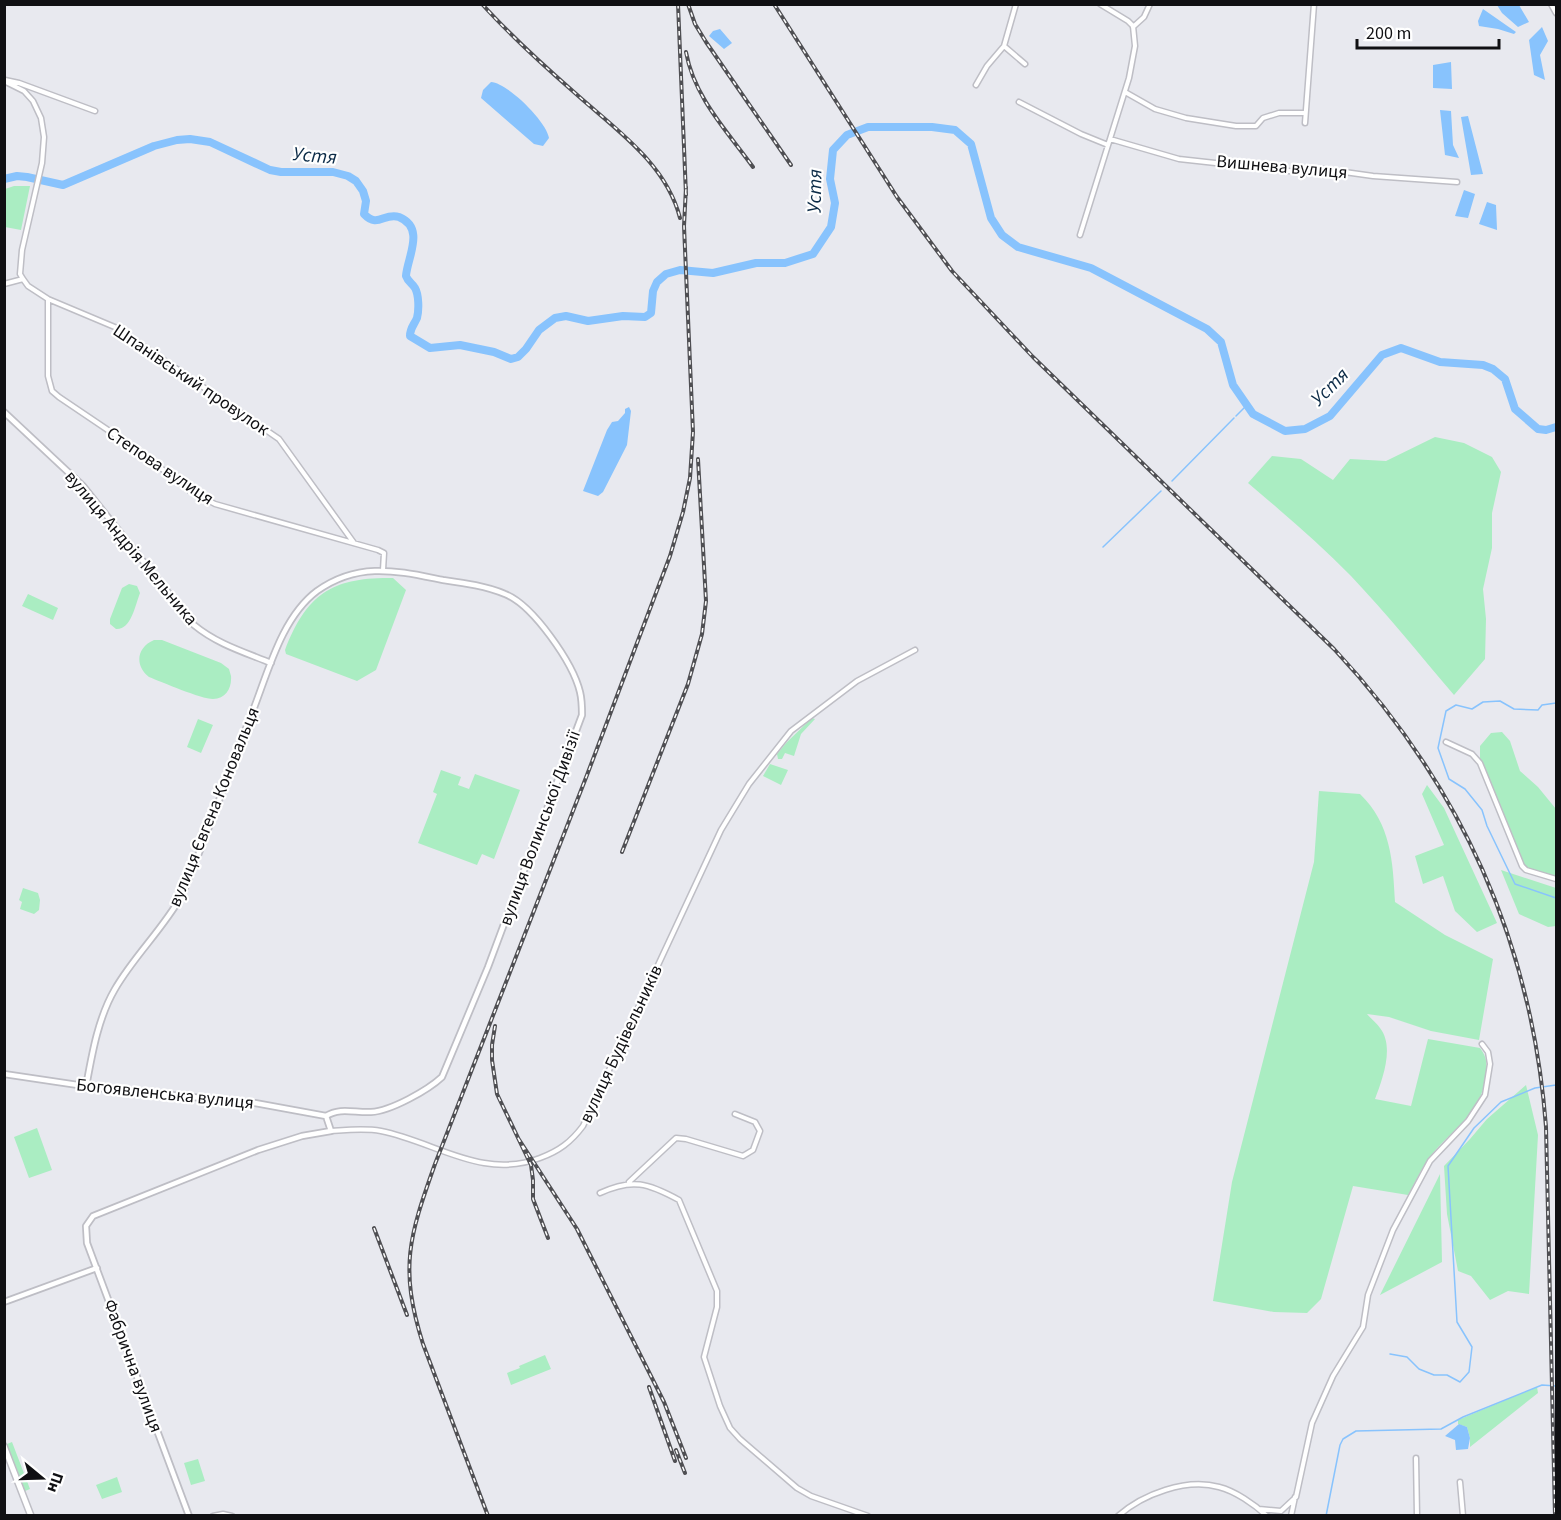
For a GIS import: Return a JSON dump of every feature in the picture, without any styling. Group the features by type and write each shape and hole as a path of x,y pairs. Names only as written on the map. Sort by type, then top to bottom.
{"main road":[{"path":"4,1446 31,1515"}],"street":[{"path":"976,85 987,66 1004,46 1016,4"},
{"path":"1080,235 1125,92 1135,46 1133,27 1128,21 1100,4"},
{"path":"1133,27 1144,17 1150,4"},
{"path":"1305,123 1314,4"},
{"path":"1551,4 1557,13"},
{"path":"1004,46 1025,64"},
{"path":"4,81 29,86 95,111"},
{"path":"4,81 29,96 38,110 45,137 42,163 22,250 20,274 23,279 4,284"},
{"path":"1125,92 1155,109 1186,118 1236,126 1256,126 1263,118 1279,113 1305,113"},
{"path":"1019,102 1081,134 1108,145"},
{"name":"Вишнева вулиця","path":"1110,139 1179,159 1307,172 1323,169 1373,176 1457,182"},
{"name":"Шпанівський провулок","path":"23,279 28,286 48,299 117,328 279,439 354,543"},
{"name":"Степова вулиця","path":"48,299 49,384 52,391 69,405 139,452 190,491 215,504 384,553 383,570"},
{"name":"вулиця Андрія Мельника","path":"4,411 82,486 194,625 219,642 271,663"},
{"name":"вулиця Євгена Коновальця","path":"86,1086 107,1004 125,974 169,918 182,895 271,663 294,615 316,592 329,583 349,575 383,570"},
{"name":"вулиця Волинської Дивізії","path":"326,1116 334,1111 373,1112 384,1109 433,1085 442,1077 485,976 582,715 580,693 569,667 541,624 520,601 487,588 383,570"},
{"name":"вулиця Будівельників","path":"93,1216 258,1150 302,1136 331,1131 381,1131 489,1165 529,1162 563,1148 583,1126 721,830 749,784 791,731 857,681 915,650"},
{"path":"1446,742 1472,754 1479,763 1522,866 1526,870 1557,879"},
{"path":"1291,1515 1312,1423 1333,1376 1363,1327 1368,1295 1394,1230 1430,1161 1468,1120 1485,1095 1490,1064 1488,1052 1482,1044"},
{"name":"Богоявленська вулиця","path":"4,1074 86,1086 255,1103 326,1116"},
{"path":"628,1183 676,1138 686,1138 743,1156 753,1150 760,1131 755,1122 735,1114"},
{"path":"326,1116 331,1131"},
{"path":"600,1193 616,1185 628,1183 665,1193 679,1200 717,1291 704,1357 730,1428 797,1488 811,1496 868,1515"},
{"name":"Фабрична вулиця","path":"93,1216 86,1226 87,1243 189,1515"},
{"path":"4,1302 97,1268"},
{"path":"1416,1458 1417,1515"},
{"path":"1460,1482 1463,1515"},
{"path":"1118,1515 1141,1500 1187,1485 1219,1487 1267,1515"},
{"path":"1259,1509 1281,1511 1296,1497"},
{"path":"213,1515 232,1515"}],"green space":[{"path":"14,186 30,186 21,230 5,227 5,189"},
{"path":"1435,437 1464,443 1492,457 1501,472 1492,513 1492,548 1483,589 1486,619 1485,659 1454,695 1351,576 1314,540 1248,483 1272,456 1301,459 1333,480 1350,459 1386,461"},
{"path":"393,578 406,590 376,670 357,681 286,654 285,650 293,630 313,602 325,592 338,585 354,581"},
{"path":"129,584 137,586 140,593 129,621 125,626 116,629 110,624 110,619 122,588"},
{"path":"28,594 58,608 53,620 22,606"},
{"path":"154,640 162,640 221,663 229,669 230,685 225,695 218,699 207,698 149,677 141,667 139,657 144,647"},
{"path":"812,718 815,719 801,734 794,756 785,753 782,759 778,759 777,754"},
{"path":"198,719 213,725 201,753 187,747"},
{"path":"1502,732 1510,741 1520,771 1538,787 1556,809 1556,877 1528,868 1524,864 1480,759 1480,746 1491,733"},
{"path":"770,764 788,770 781,785 763,776"},
{"path":"441,770 461,777 458,785 469,789 475,774 520,790 494,859 482,854 477,865 418,843 437,794 433,792"},
{"path":"1427,785 1444,808 1497,923 1477,932 1455,911 1443,876 1423,884 1415,856 1444,845 1422,794"},
{"path":"1319,791 1360,794 1370,806 1378,818 1388,844 1395,902 1445,935 1493,959 1479,1040 1431,1031 1389,1017 1367,1014 1380,1028 1387,1044 1386,1064 1375,1099 1411,1106 1428,1039 1480,1048 1485,1058 1486,1070 1483,1088 1472,1111 1429,1158 1408,1195 1353,1186 1321,1299 1307,1313 1274,1312 1213,1301 1232,1182 1314,862"},
{"path":"1501,870 1556,888 1556,926 1548,927 1519,914"},
{"path":"23,888 38,893 39,910 34,914 20,909 22,902 19,900"},
{"path":"1526,1085 1538,1135 1529,1294 1508,1291 1490,1300 1471,1276 1458,1271 1447,1214 1444,1166 1487,1119"},
{"path":"37,1128 52,1170 29,1178 14,1137"},
{"path":"1440,1174 1442,1262 1380,1295"},
{"path":"545,1355 551,1369 511,1385 507,1373"},
{"path":"1537,1387 1538,1393 1470,1447 1467,1427 1458,1424 1458,1420"},
{"path":"12,1442 30,1489 25,1491 7,1444"},
{"path":"198,1459 205,1481 191,1485 184,1463"},
{"path":"117,1477 122,1492 102,1499 96,1485"}],"water":[{"path":"1497,5 1519,5 1529,22 1518,27 1502,13"},
{"path":"1483,9 1516,32 1514,34 1479,26 1478,21"},
{"path":"1542,27 1548,41 1540,55 1545,80 1534,75 1529,40"},
{"path":"720,29 732,43 724,49 709,36 713,31"},
{"path":"1451,62 1452,89 1433,88 1433,65"},
{"path":"491,82 507,89 526,104 547,131 549,138 543,146 534,144 481,98 483,90"},
{"path":"1440,110 1451,111 1453,145 1459,158 1445,155"},
{"path":"1468,116 1483,174 1471,175 1461,117"},
{"path":"1464,190 1475,194 1468,218 1455,216"},
{"path":"1487,202 1496,205 1497,230 1479,224"},
{"path":"629,407 631,411 627,445 603,492 598,496 583,491 607,430 612,422 618,421 625,413 625,409"},
{"path":"1459,1424 1467,1427 1470,1438 1468,1449 1456,1450 1455,1440 1445,1436"}],"waterway":[{"name":"Устя","path":"4,179 17,176 27,177 63,185 154,146 190,139 210,142 270,170 333,172 348,176 356,181 363,191 366,201 364,214 373,220 399,217 412,228 413,244 406,276 416,291 418,307 417,318 410,336 430,348 460,345 494,352 511,359 518,357 539,330 555,318 566,316 588,321 623,316 645,317 651,313 653,291 657,282 666,274 680,270 713,273 756,263 785,263 813,254 831,227 835,203 830,179 833,150 847,135 868,127 932,127 955,130 971,144 991,218 1002,235 1018,247 1091,268 1207,329 1221,342 1233,385 1253,414 1285,431 1305,429 1330,416 1382,355 1401,348 1440,362 1483,365 1493,369 1505,379 1515,409 1538,429 1546,430 1556,427"},
{"path":"1236,416 1247,405"},
{"path":"1172,481 1234,418"},
{"path":"1103,547 1161,491"},
{"path":"1556,703 1542,705 1538,710 1514,709 1500,701 1483,702 1472,709 1456,705 1446,711 1438,748 1449,779 1465,789 1482,810 1487,826 1515,884 1556,898"},
{"path":"1390,1354 1407,1357 1419,1369 1434,1375 1447,1375 1460,1382 1469,1372 1472,1347 1457,1322 1448,1166 1474,1128 1501,1102 1535,1088 1556,1085"},
{"path":"1326,1516 1340,1445 1343,1439 1356,1431 1441,1429 1463,1417 1542,1385 1556,1386"}],"railway":[{"path":"482,4 539,61 637,148 663,180 680,218"},
{"path":"678,4 686,195"},
{"path":"688,4 695,24 706,42 791,165"},
{"path":"774,4 897,197 952,271 1033,357 1334,649 1379,701 1419,755 1453,811 1482,870 1506,930 1525,993 1538,1059 1546,1127 1555,1516"},
{"path":"686,52 696,84 704,99 753,167"},
{"path":"488,1516 423,1344 411,1294 410,1253 413,1233 435,1164 587,775 670,556 683,512 690,478 693,432 684,226 686,187"},
{"path":"622,852 688,684 702,634 706,601 698,459"},
{"path":"495,1026 492,1060 497,1094 531,1165 533,1199 548,1238"},
{"path":"518,1138 577,1229 664,1402 686,1458"},
{"path":"374,1228 407,1315"},
{"path":"649,1387 675,1461"},
{"path":"676,1450 685,1473"}]}
